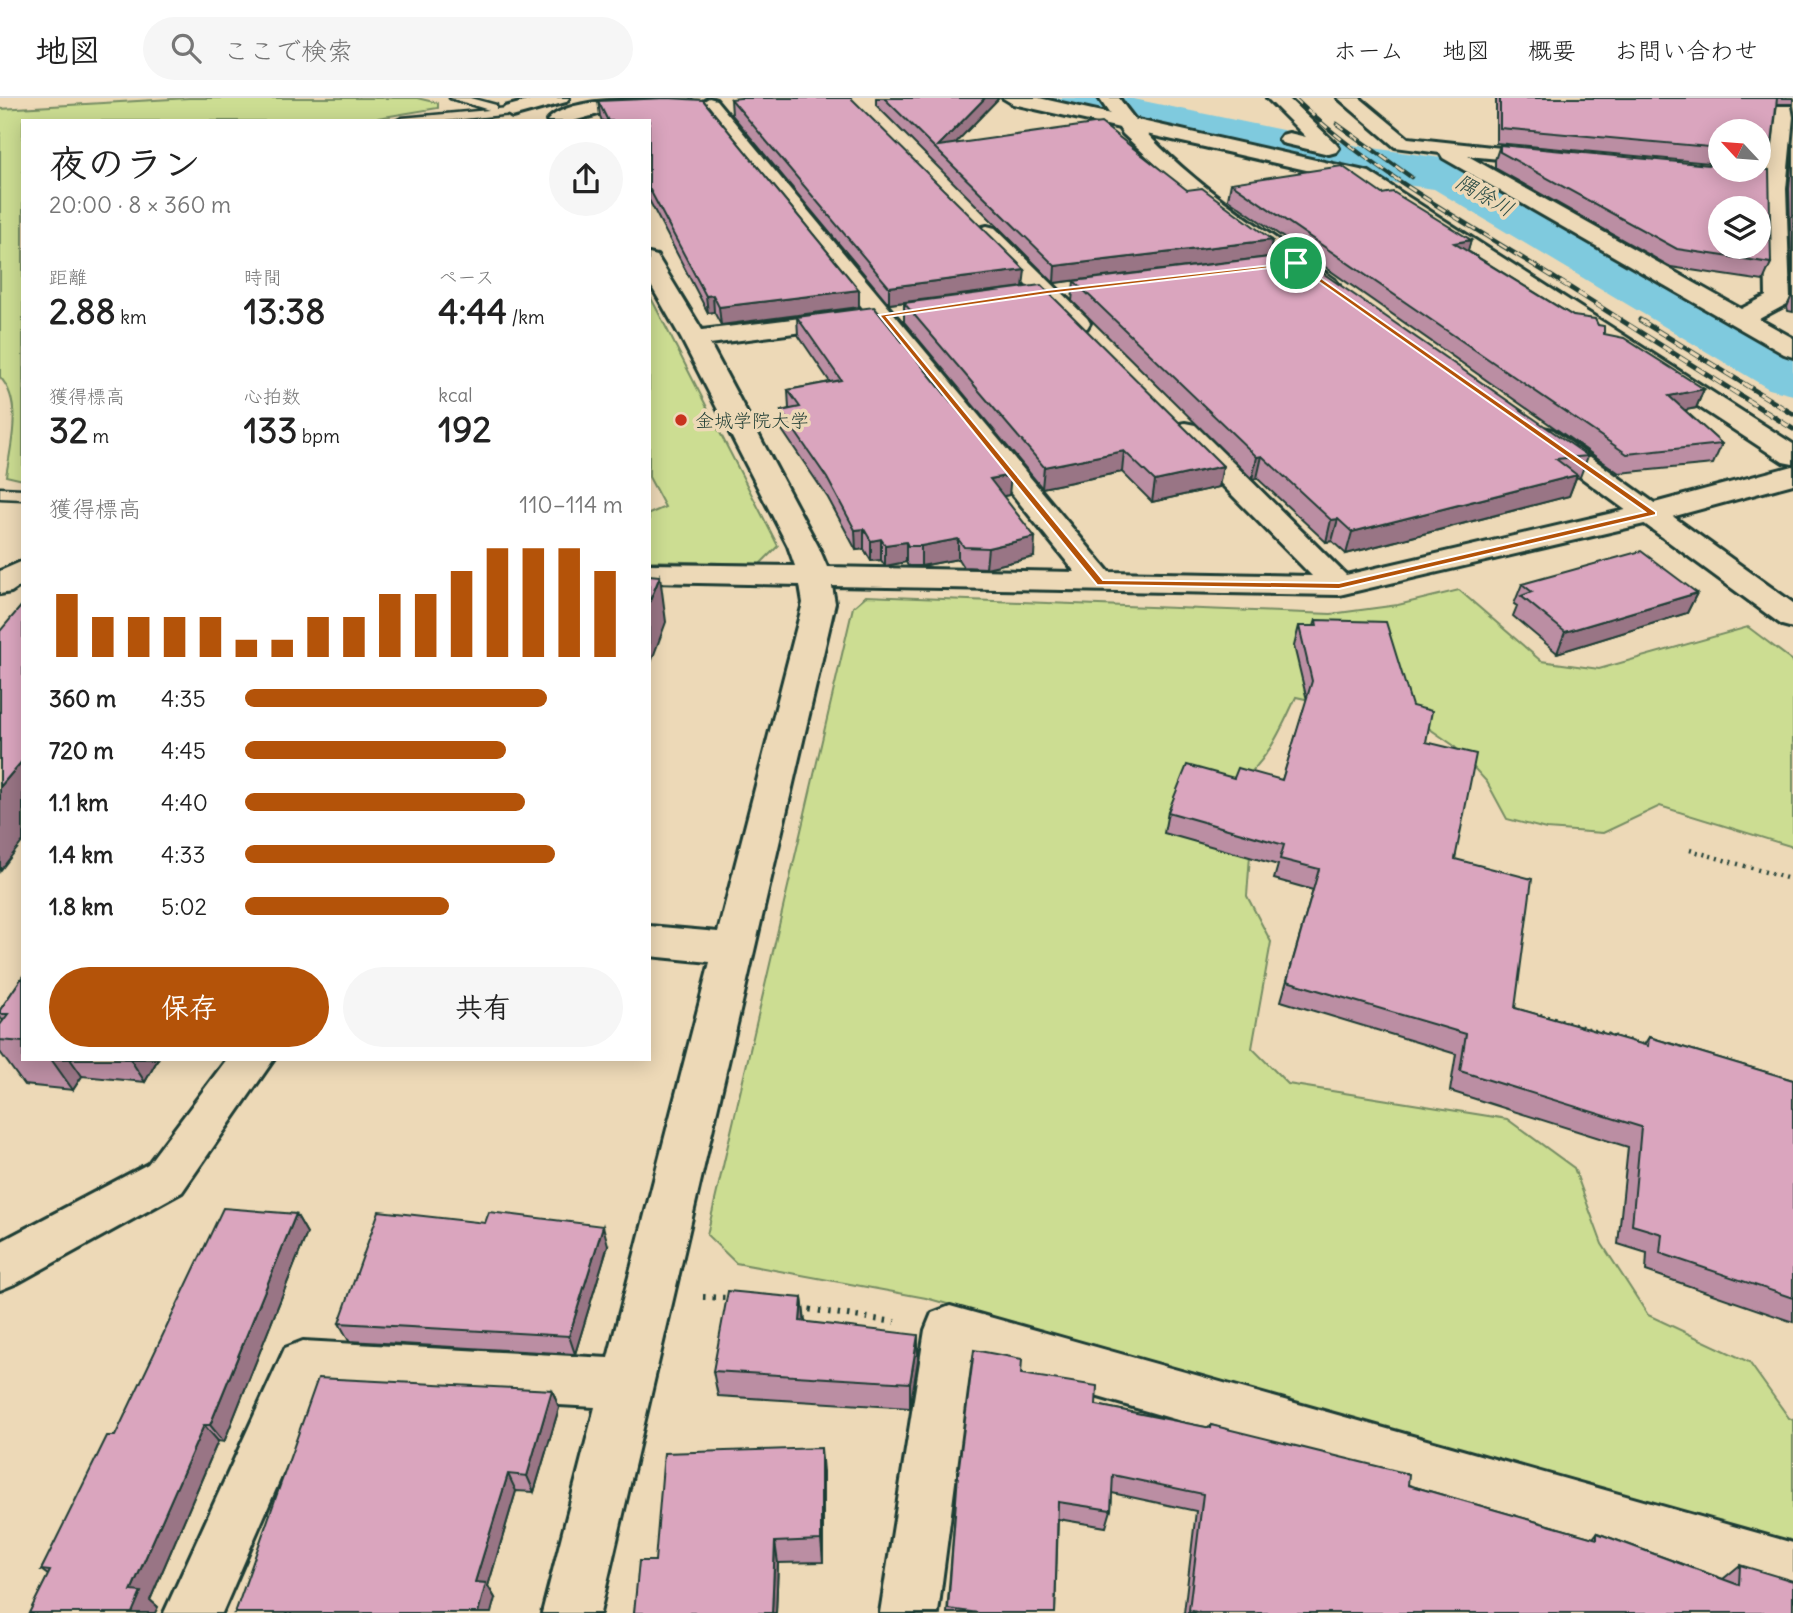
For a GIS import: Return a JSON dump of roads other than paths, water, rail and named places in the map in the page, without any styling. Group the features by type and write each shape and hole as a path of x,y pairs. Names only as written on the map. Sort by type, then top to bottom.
{"street":[{"path":"1013,98 1116,109 1329,148 1277,98"},
{"path":"1348,98 1402,143 1573,160"},
{"path":"512,111 551,100"},
{"path":"735,103 703,104 882,315 1101,583"},
{"path":"561,119 573,112 602,107 669,105"},
{"path":"1741,319 1785,300 1776,184 1784,106"},
{"path":"1116,109 1130,130 1182,178 1352,302"},
{"path":"1116,109 1362,176 1793,456"},
{"path":"512,111 529,119"},
{"path":"1438,147 1793,349"},
{"path":"969,215 1096,341"},
{"path":"1268,266 1296,263"},
{"path":"570,1613 819,603 815,577 803,546 694,338 651,264"},
{"path":"1020,296 1075,289"},
{"path":"694,338 910,312"},
{"path":"1164,410 1339,586"},
{"path":"1519,419 1653,513 1793,618"},
{"path":"651,573 1339,586 1653,513 1793,475"},
{"path":"0,585 21,571"},
{"path":"651,941 736,948"},
{"path":"0,1267 165,1178 251,1061"},
{"path":"909,1613 950,1330 1793,1571"},
{"path":"193,1613 303,1366 628,1384"}],"lane":[{"path":"456,98 512,111"},
{"path":"424,119 512,111"},
{"path":"0,493 21,494"}],"waterway":[{"name":"隅除川","path":"1057,98 1359,162 1449,174 1793,374"}],"railway":[{"path":"1294,98 1356,151 1390,175 1564,284"},
{"path":"1337,124 1411,177"},
{"path":"1561,282 1793,429"},
{"path":"1640,320 1793,414"}],"place":[{"name":"金城学院大学","path":"681,420"}]}
